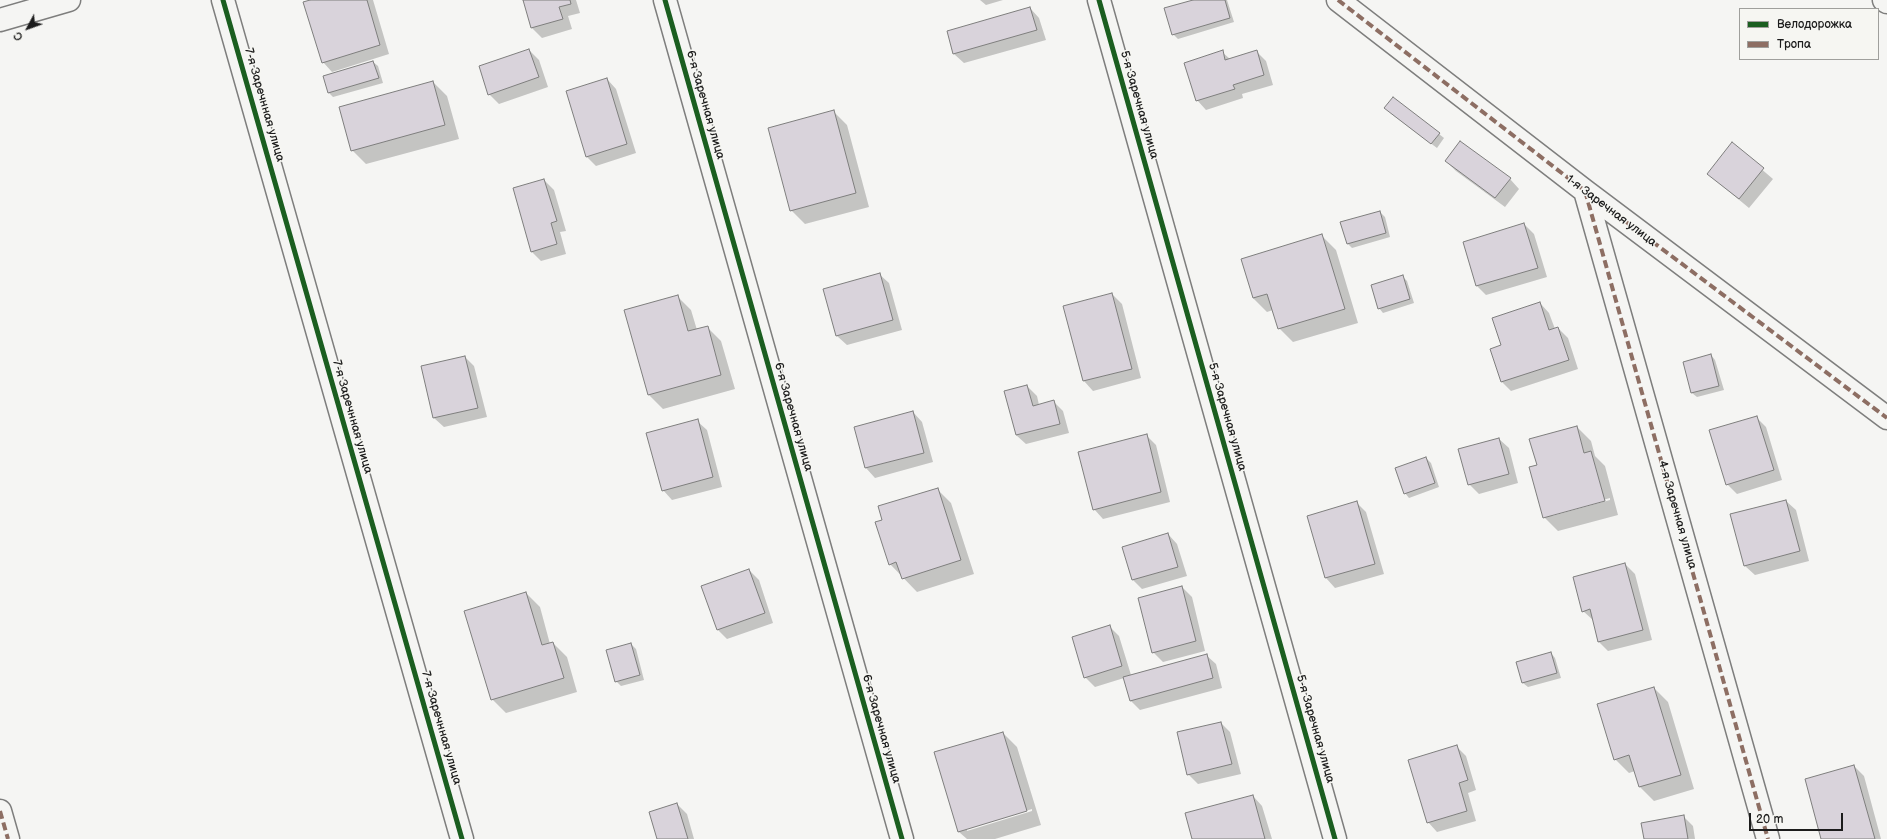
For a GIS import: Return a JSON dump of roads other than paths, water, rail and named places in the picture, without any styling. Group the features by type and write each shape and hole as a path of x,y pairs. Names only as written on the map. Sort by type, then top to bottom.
{"street":[{"path":"0,20 69,0"},
{"name":"7-я Заречнная улица","path":"223,0 462,839"},
{"name":"6-я Заречная улица","path":"665,0 902,839"},
{"name":"5-я Заречная улица","path":"1099,0 1335,839"},
{"name":"1-я Заречная улица","path":"1338,0 1585,191 1887,418"},
{"name":"4-я Заречная улица","path":"1585,191 1768,839"},
{"path":"0,811 8,839"}]}
